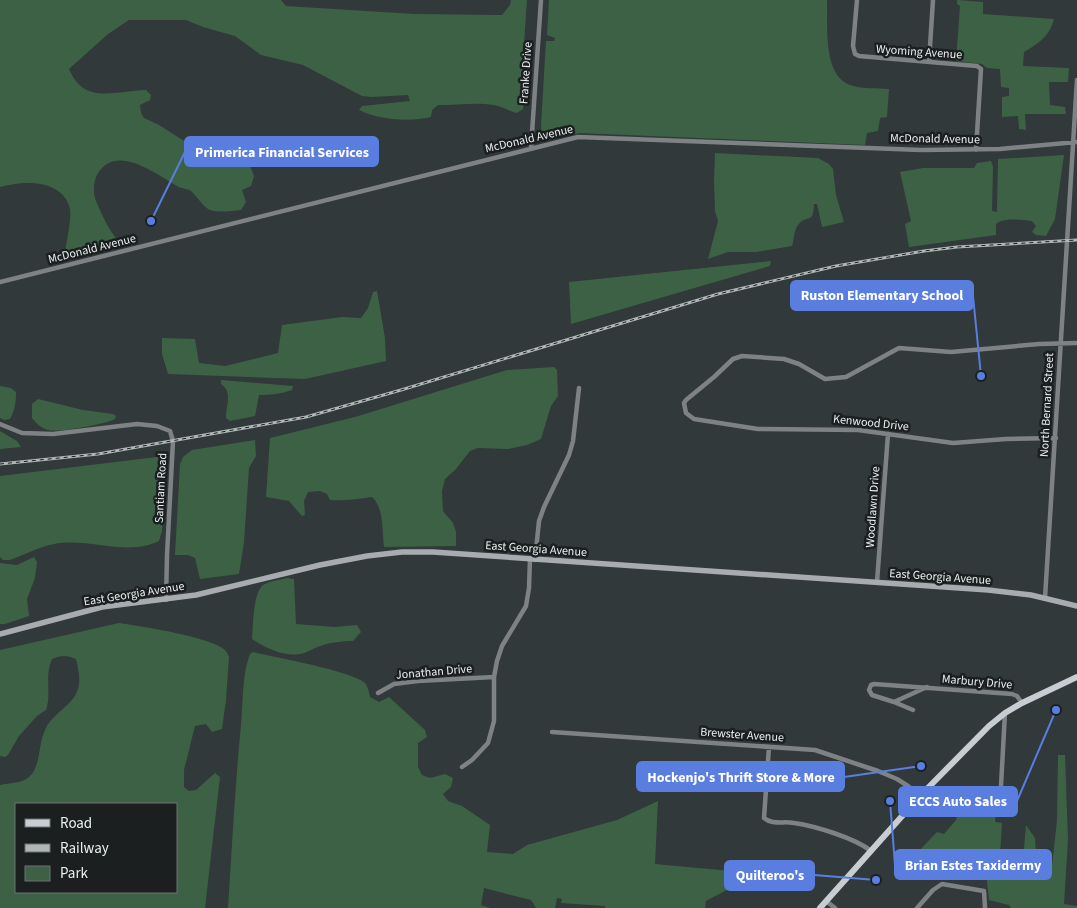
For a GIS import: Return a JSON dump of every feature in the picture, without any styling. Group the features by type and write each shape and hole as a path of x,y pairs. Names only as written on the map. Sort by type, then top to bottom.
{"main road":[{"name":"East Georgia Avenue","path":"0,634 102,607 196,595 320,565 367,556 402,552 433,552 996,591 1045,598 1077,606"},
{"path":"820,908 920,796 989,726 1005,713 1022,703 1077,677"}],"street":[{"name":"Franke Drive","path":"530,148 541,0"},
{"name":"Wyoming Avenue","path":"856,0 853,46 856,54 863,57 977,66 981,69 976,150"},
{"path":"929,62 933,0"},
{"name":"North Bernard Street","path":"1045,598 1056,438 1060,342 1075,142 1077,80"},
{"name":"McDonald Avenue","path":"0,282 530,148 586,136 738,144 976,150 1023,148 1075,142"},
{"path":"1060,342 1077,343"},
{"name":"Kenwood Drive","path":"1056,438 953,443 842,429 758,429 700,421 686,413 684,407 686,400 733,359 742,356 784,359 799,364 825,379 846,377 899,348 951,352 1060,342"},
{"path":"462,767 472,760 488,743 494,721 494,677 497,661 502,646 526,606 539,520 569,455 573,442 579,388"},
{"name":"Santiam Road","path":"0,424 22,433 53,434 137,424 157,426 170,430 173,441 166,600"},
{"name":"Woodlawn Drive","path":"877,582 888,434"},
{"name":"Jonathan Drive","path":"378,693 394,684 494,677"},
{"name":"Marbury Drive","path":"926,687 894,702 872,695 869,692 869,687 874,684 926,687 1014,694 1022,703"},
{"path":"894,702 913,710"},
{"path":"1000,804 1005,713"},
{"name":"Brewster Avenue","path":"552,732 815,750 835,755 897,779 920,796"},
{"path":"769,747 764,818 768,822 791,822 806,825 856,842 871,851"},
{"path":"917,908 933,890 942,884 984,891 985,908"},
{"path":"826,901 835,908"}],"green space":[{"path":"0,0 281,0 286,6 414,14 502,15 510,5 511,0 527,0 523,109 517,113 487,104 438,105 432,110 431,117 422,119 404,120 376,116 359,110 362,106 410,101 408,95 362,96 303,65 261,55 235,36 186,20 129,20 108,34 69,69 75,80 83,88 92,92 112,93 146,90 151,95 150,100 140,105 144,118 159,125 217,164 227,165 236,162 250,166 254,176 251,186 242,190 246,202 241,210 226,212 207,209 188,189 179,187 147,169 125,161 114,161 105,166 97,175 94,191 96,201 104,218 121,244 64,260 70,214 66,199 51,187 41,184 20,183 0,187"},
{"path":"549,0 827,0 828,47 835,71 841,79 850,85 864,88 889,89 887,117 880,118 878,131 867,133 865,145 579,133 545,141 542,136 541,126 546,41 554,41 555,38 547,35"},
{"path":"957,0 983,2 983,14 1054,19 1050,30 1043,39 1024,52 1023,66 1069,68 1068,82 1049,82 1050,105 1065,107 1066,114 1025,114 1026,130 1019,129 1018,116 1002,117 1002,97 1009,96 1009,88 1001,87 1000,69 987,68 982,64 956,61 960,6 957,4"},
{"path":"715,153 818,158 829,164 833,169 836,195 844,222 822,227 817,204 814,204 811,217 798,225 792,246 756,252 728,252 708,259 718,221 715,211"},
{"path":"1064,155 1055,219 1046,236 1036,235 1032,232 1036,226 1032,221 1004,220 996,224 996,235 909,247 905,224 911,221 900,172 923,168 974,168 977,163 991,161 993,166 992,211 997,212 998,159"},
{"path":"771,261 770,266 571,324 569,282"},
{"path":"377,291 385,338 386,361 305,379 168,374 162,354 162,338 195,339 199,363 225,366 278,353 282,325 342,317 361,318 368,308 373,292"},
{"path":"554,367 557,370 558,396 551,406 541,439 527,445 508,449 478,448 470,451 456,469 445,479 442,491 443,511 453,523 456,532 456,546 384,547 381,513 372,497 330,500 327,494 320,491 308,492 304,501 305,515 302,516 289,501 266,497 270,438 355,417 507,370"},
{"path":"221,380 293,386 292,390 259,395 255,416 230,421 226,418 228,394 221,384"},
{"path":"0,386 11,388 16,392 15,406 10,419 4,420 0,418"},
{"path":"38,399 116,416 115,419 110,421 92,425 71,429 48,430 32,418 32,404"},
{"path":"0,431 17,441 21,447 0,449"},
{"path":"255,440 256,456 249,468 244,542 239,574 200,579 195,558 188,555 175,555 180,464 183,457 192,450"},
{"path":"165,456 162,531 159,541 134,547 81,543 54,544 10,560 3,560 0,557 0,476"},
{"path":"34,557 37,562 35,578 27,599 29,616 0,624 0,563 17,565"},
{"path":"287,578 294,579 296,624 334,627 357,625 361,632 353,641 320,646 294,655 275,651 252,639 254,610 260,589 263,585"},
{"path":"119,623 158,629 191,637 217,645 226,651 229,657 222,729 212,732 206,724 195,726 184,770 184,787 189,791 196,790 215,773 220,777 205,908 0,908 0,785 23,780 33,773 48,724 72,700 78,689 79,674 76,659 64,656 52,659 46,710 37,716 19,736 8,755 5,757 0,756 0,650"},
{"path":"253,652 312,665 357,678 365,683 370,697 379,702 389,697 425,730 427,737 418,743 418,767 422,775 430,778 445,774 453,778 451,787 443,794 448,801 462,806 490,825 487,852 513,854 527,845 617,820 658,801 655,864 753,873 753,876 706,901 705,908 605,908 605,906 561,903 562,899 557,898 555,908 536,908 531,900 484,888 481,905 490,908 228,908 244,680 247,662 250,654"},
{"path":"1058,755 1065,755 1068,840 1064,904 1077,906 1077,908 1011,908 1009,905 989,900 985,863 943,855 916,862 914,856 937,832 944,834 956,820 958,813 978,793 996,809 995,822 1002,823 999,871 1022,872 1026,825 1035,838 1037,873 1051,875 1057,820"}],"railway":[{"path":"0,464 98,454 306,417 718,294 836,266 957,247 1077,240"}],"place":[{"name":"Primerica Financial Services","path":"151,221"},
{"name":"Ruston Elementary School","path":"981,376"},
{"name":"ECCS Auto Sales","path":"1056,710"},
{"name":"Hockenjo's Thrift Store & More","path":"921,766"},
{"name":"Brian Estes Taxidermy","path":"890,801"},
{"name":"Quilteroo's","path":"876,880"}]}
